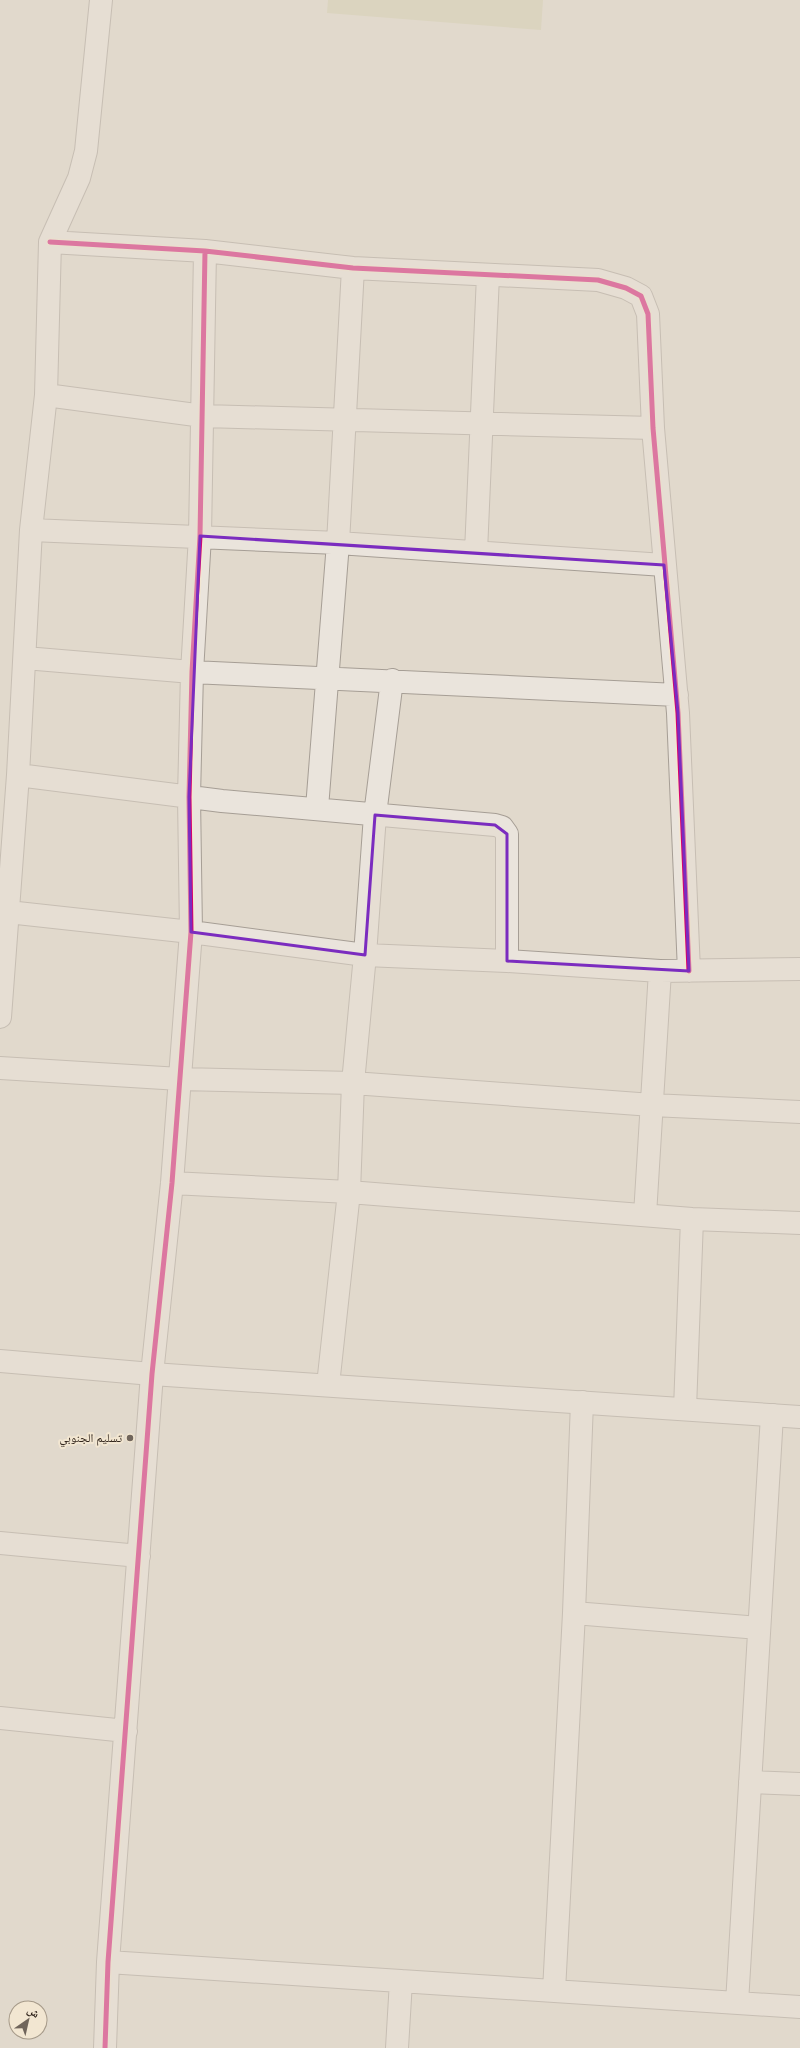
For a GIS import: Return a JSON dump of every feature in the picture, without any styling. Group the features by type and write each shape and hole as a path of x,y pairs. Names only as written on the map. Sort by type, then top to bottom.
{"street":[{"path":"0,1017 18,775 31,530 46,396 50,242 79,178 86,152 101,0"},
{"path":"50,242 205,251 353,268 598,280 626,288 641,296 648,314 653,428 664,564 677,695 689,971"},
{"path":"105,2048 108,1962 152,1374 172,1183 191,932 189,797 192,672 200,536 205,251"},
{"path":"317,808 338,543 353,268"},
{"path":"476,552 480,424 488,275"},
{"path":"46,396 203,416 345,421 653,428"},
{"path":"31,530 338,543 664,564"},
{"path":"25,658 192,672 392,680 677,695"},
{"path":"328,1385 349,1192 353,1083 365,955 375,815 392,680"},
{"path":"18,775 189,797 495,825 502,827 507,834 506,961"},
{"path":"8,912 191,932 365,955 506,961 660,971 800,969"},
{"path":"645,1215 660,971"},
{"path":"0,1068 180,1079 353,1083 652,1105 800,1112"},
{"path":"172,1183 349,1192 692,1219 800,1223"},
{"path":"686,1409 692,1219"},
{"path":"0,1361 152,1374 800,1417"},
{"path":"554,1991 574,1613 582,1402"},
{"path":"737,2003 772,1415"},
{"path":"0,1543 138,1556"},
{"path":"574,1613 759,1628"},
{"path":"0,1718 126,1731"},
{"path":"750,1782 800,1784"},
{"path":"108,1962 800,2007"},
{"path":"397,2048 401,1981"}],"highlighted area":[{"path":"200,536 664,565 678,713 689,971 507,961 507,834 495,825 375,815 365,955 191,932 189,797"}],"shaded area":[{"path":"328,0 543,0 541,30 327,13"}],"cycle path":[{"path":"50,242 205,251 353,268 598,280 626,288 641,296 648,314 653,428 678,713 689,971"},
{"path":"105,2048 108,1962 152,1374 172,1183 191,932 189,797 192,672 200,536 205,251"}],"place":[{"name":"تسليم الجنوبي","path":"130,1438"}]}
